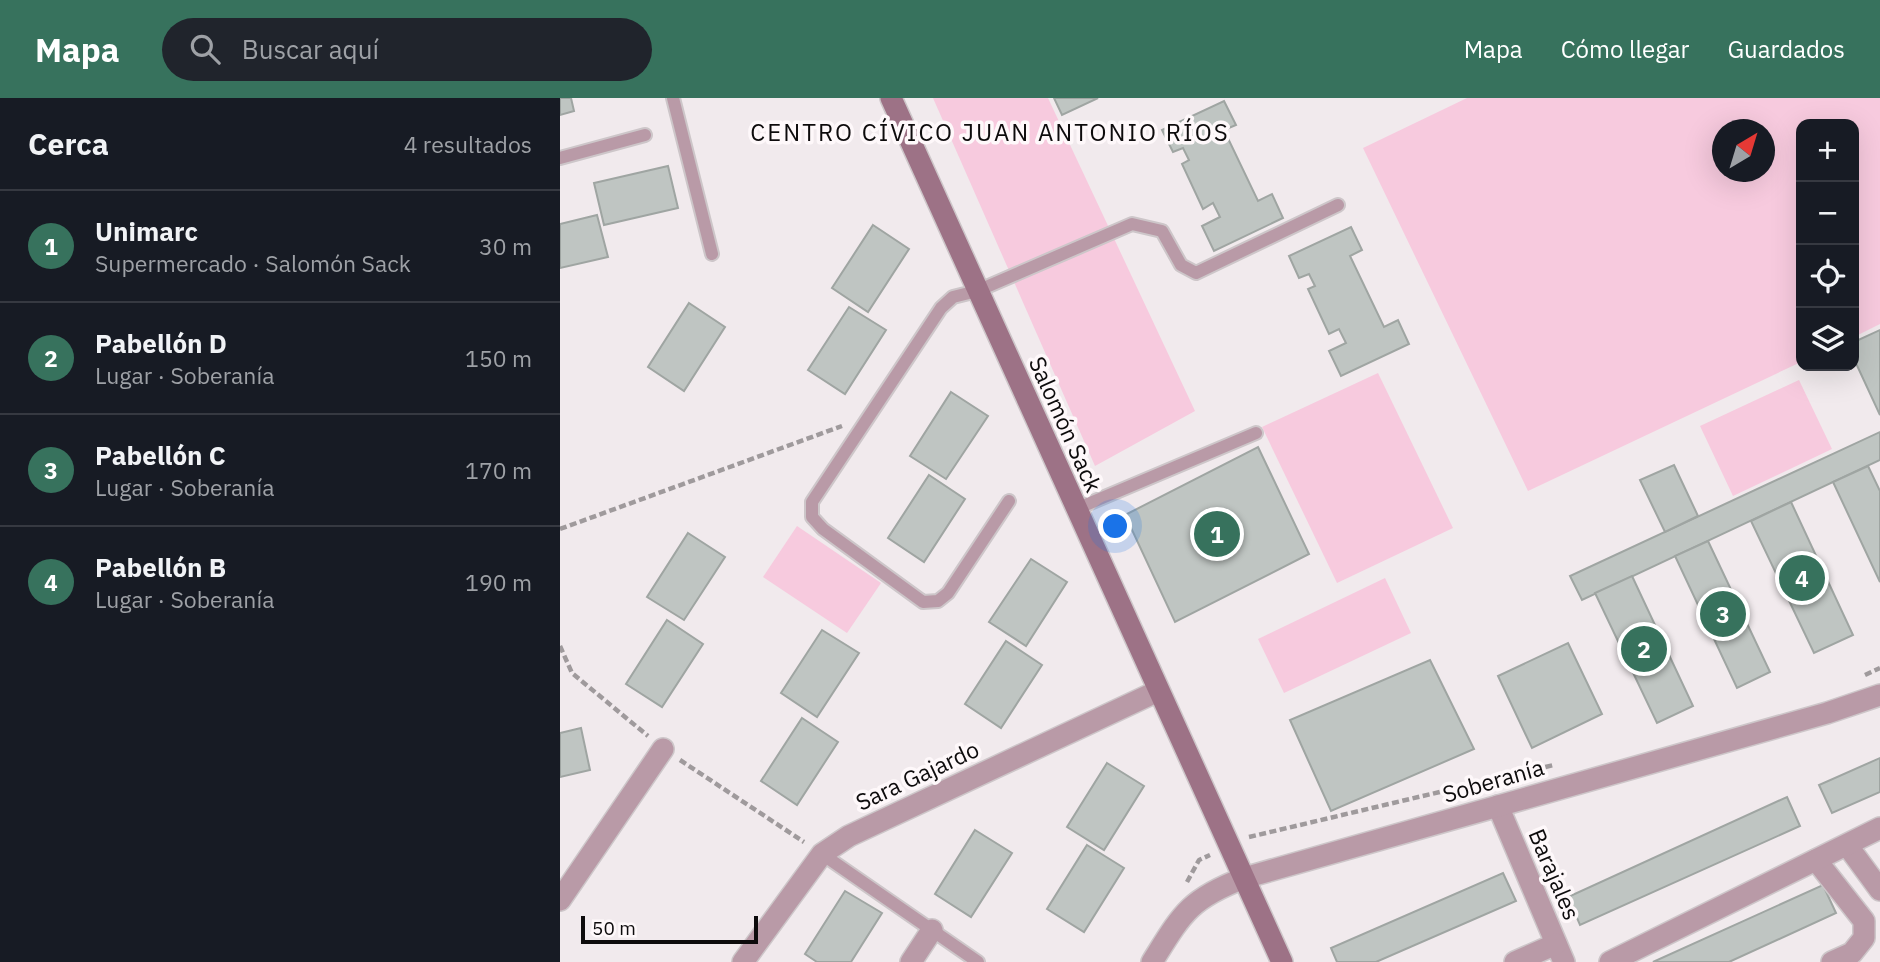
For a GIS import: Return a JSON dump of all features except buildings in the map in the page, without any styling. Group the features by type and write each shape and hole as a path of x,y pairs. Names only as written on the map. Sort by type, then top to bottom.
{"main road":[{"name":"Salomón Sack","path":"891,98 1282,962"}],"street":[{"name":"Sara Gajardo","path":"743,962 821,854 849,836 1158,691"},
{"name":"Soberanía","path":"1152,962 1187,910 1211,891 1244,878 1827,713 1880,695"},
{"path":"560,900 663,748"},
{"name":"Barajales","path":"1498,806 1560,953"},
{"path":"1610,962 1880,828"},
{"path":"1847,845 1880,890"},
{"path":"1816,860 1864,921 1864,938 1852,953 1832,962"},
{"path":"911,962 932,930"},
{"path":"1516,962 1560,953"}],"lane":[{"path":"673,98 712,254"},
{"path":"560,158 645,135"},
{"path":"1010,500 948,593 937,601 923,602 823,529 812,517 812,502 941,308 953,297 977,291 1132,224 1162,231 1181,265 1196,273 1338,205"},
{"path":"1076,509 1256,433"},
{"path":"821,854 978,962"}],"path":[{"path":"560,528 869,416"}],"shaded area":[{"path":"933,98 1048,98 1195,411 1095,466"},
{"path":"1467,98 1880,98 1880,324 1859,334 1859,119 1796,119 1796,364 1528,491 1363,148"},
{"path":"1378,373 1453,528 1337,583 1262,427"},
{"path":"1799,380 1832,449 1733,496 1700,426"},
{"path":"797,526 881,583 847,633 763,577"},
{"path":"1385,578 1411,633 1284,693 1258,639"}],"place":[{"name":"Unimarc","path":"1217,534"},
{"name":"Pabellón B","path":"1802,578"},
{"name":"Pabellón C","path":"1723,614"},
{"name":"Pabellón D","path":"1644,649"}],"district":[{"name":"CENTRO CÍVICO JUAN ANTONIO RÍOS","path":"990,132"}]}
